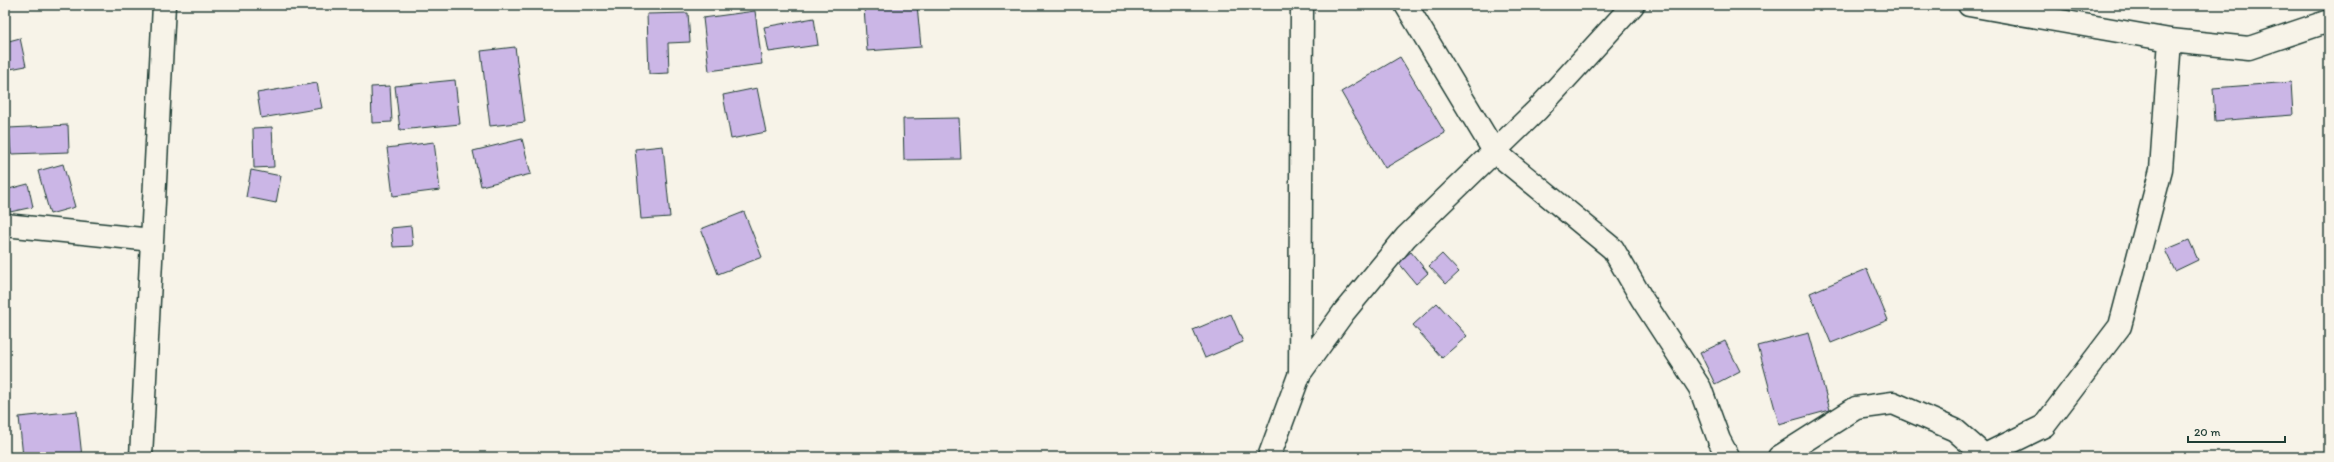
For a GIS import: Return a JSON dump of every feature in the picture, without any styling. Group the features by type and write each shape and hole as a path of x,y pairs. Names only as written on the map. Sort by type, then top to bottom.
{"street":[{"path":"141,457 164,5"},
{"path":"1300,373 1302,5"},
{"path":"1406,5 1494,151 1613,249 1642,299 1700,388 1719,440 1728,457"},
{"path":"1269,457 1300,373 1344,312 1406,237 1537,110 1633,5"},
{"path":"1969,5 2170,40 2249,48 2329,21"},
{"path":"1779,457 1856,408 1893,403 1955,430 1986,456 2044,426 2120,326 2162,170 2170,40"},
{"path":"5,225 152,240"}],"building":[{"path":"917,5 921,47 867,51 864,7"},
{"path":"755,11 762,64 709,71 703,18"},
{"path":"688,13 690,42 668,43 669,73 649,74 647,14"},
{"path":"814,18 818,45 769,52 764,27"},
{"path":"20,38 26,66 5,70 5,42"},
{"path":"515,47 525,122 490,126 481,51"},
{"path":"1400,57 1445,133 1385,168 1341,92"},
{"path":"455,80 460,124 400,130 395,86"},
{"path":"2291,82 2293,115 2215,121 2213,88"},
{"path":"317,83 322,108 261,118 257,93"},
{"path":"390,86 392,122 372,123 371,87"},
{"path":"757,88 766,132 731,139 723,95"},
{"path":"959,118 961,159 904,160 903,119"},
{"path":"68,125 69,152 11,154 9,128"},
{"path":"272,127 274,167 254,168 253,128"},
{"path":"522,139 531,174 481,186 473,151"},
{"path":"434,142 440,190 393,196 387,148"},
{"path":"663,146 670,217 641,219 635,149"},
{"path":"63,164 75,207 50,214 38,171"},
{"path":"251,170 281,176 276,203 246,197"},
{"path":"28,184 33,207 10,212 5,190"},
{"path":"744,212 762,257 718,274 701,229"},
{"path":"411,226 413,246 393,247 391,228"},
{"path":"2189,240 2198,260 2175,271 2165,250"},
{"path":"1411,252 1428,273 1416,284 1398,262"},
{"path":"1442,254 1459,272 1446,284 1429,266"},
{"path":"1867,269 1888,320 1831,343 1810,293"},
{"path":"1437,303 1467,336 1442,358 1413,325"},
{"path":"1231,314 1243,342 1205,358 1193,330"},
{"path":"1809,333 1830,410 1779,424 1758,346"},
{"path":"1725,341 1740,371 1715,384 1700,353"},
{"path":"77,411 82,457 23,457 19,417"}]}
